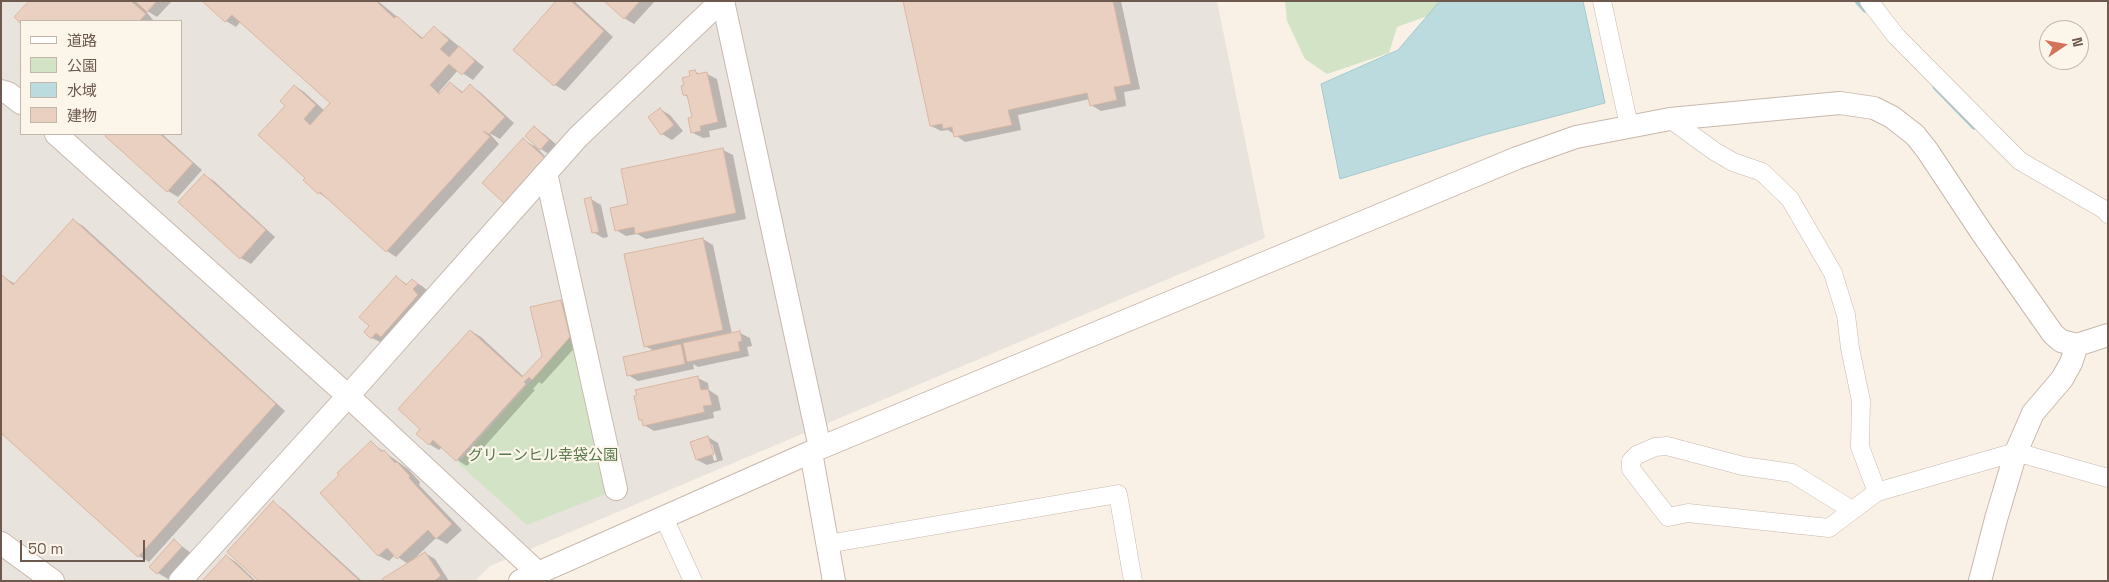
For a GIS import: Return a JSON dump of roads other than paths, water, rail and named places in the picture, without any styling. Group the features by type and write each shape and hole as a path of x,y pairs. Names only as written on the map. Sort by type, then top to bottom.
{"street":[{"path":"180,581 348,396 578,137 722,1"},
{"path":"722,1 816,450 827,544 834,581"},
{"path":"1602,1 1629,126"},
{"path":"1869,1 1896,36 2020,161 2105,210 2108,214"},
{"path":"1,91 8,92 20,102"},
{"path":"57,135 348,396 528,576 816,450 1517,158 1576,137 1670,119 1840,104 1874,108 1892,117 1915,135 1927,150 1982,233 2053,334 2061,341 2076,344 2108,335"},
{"path":"1670,119 1714,151 1733,162 1762,172 1769,178 1790,198 1833,273 1846,315 1850,348 1861,400 1860,447 1877,492"},
{"path":"546,173 616,489"},
{"path":"1980,581 2016,452 2033,413 2062,379 2072,363 2076,344"},
{"path":"1852,510 1792,473 1743,466 1667,446 1655,447 1637,454 1632,461 1631,469 1668,516 1688,513 1829,528 1877,492 2016,452 2108,478"},
{"path":"827,544 1118,494 1134,581"},
{"path":"664,518 693,581"},
{"path":"1,543 53,581"}],"water":[{"path":"1440,1 1583,1 1605,103 1484,135 1340,179 1321,84 1398,50"}],"waterway":[{"path":"1857,1 1865,10"},
{"path":"1935,87 1974,127"}],"park label":[{"name":"グリーンヒル幸袋公園","path":"543,456"}]}
